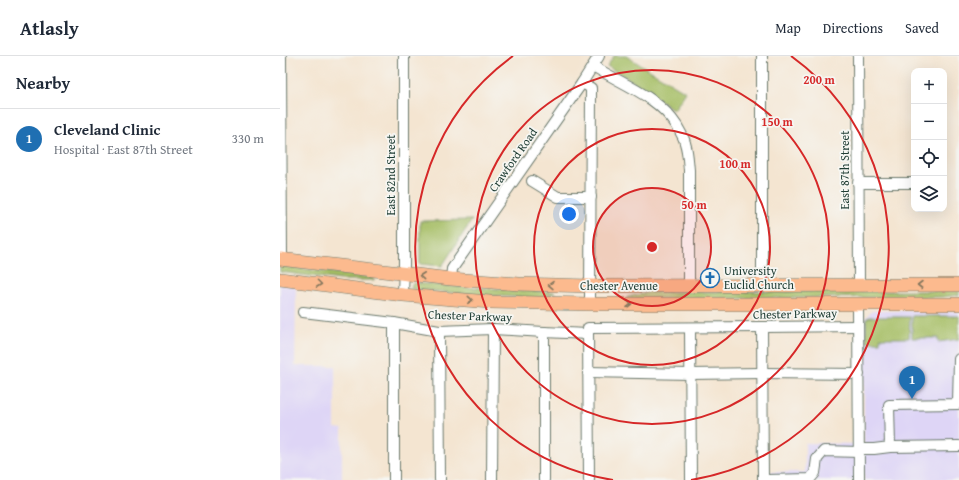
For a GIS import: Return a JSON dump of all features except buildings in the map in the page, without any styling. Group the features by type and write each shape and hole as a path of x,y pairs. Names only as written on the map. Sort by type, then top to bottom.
{"main road":[{"name":"Chester Avenue","path":"281,259 451,279 519,284 590,286 959,285"},
{"name":"Chester Avenue","path":"280,279 403,295 490,302 590,304 959,304"}],"street":[{"path":"281,56 281,259"},
{"name":"East 82nd Street","path":"403,295 404,56"},
{"name":"Crawford Road","path":"451,279 452,269 582,83 599,56"},
{"path":"762,56 762,285"},
{"name":"East 87th Street","path":"858,56 859,285"},
{"path":"592,66 655,102 672,119 684,138 689,170 689,286"},
{"path":"582,83 591,88 590,304"},
{"path":"532,181 558,197 591,198"},
{"path":"858,183 911,183"},
{"path":"858,304 859,480"},
{"name":"Chester Parkway","path":"303,312 394,322 439,330 493,329 544,332 690,328 858,326"},
{"path":"394,322 394,480"},
{"path":"762,327 765,480 810,479 815,473 817,459 824,452 890,447 959,446"},
{"path":"690,328 691,480"},
{"path":"492,480 493,329"},
{"path":"439,330 440,480"},
{"path":"588,331 589,480"},
{"path":"544,332 544,480"},
{"path":"890,447 890,405 958,404 959,359"},
{"path":"588,372 690,374 859,374"}],"shaded area":[{"path":"280,279 296,281 295,366 335,366 335,428 342,429 342,480 280,480"},
{"path":"872,311 959,311 959,480 864,480 864,319"},
{"path":"805,443 859,444 859,480 763,480 763,472 805,472"}],"green space":[{"path":"614,56 626,56 686,92 674,110 642,87 607,66"},
{"path":"472,220 442,266 420,264 420,221"},
{"path":"280,266 374,278 374,280 341,280 280,272"},
{"path":"412,284 555,293 537,298 476,295 412,289"},
{"path":"959,291 959,295 943,297 627,299 627,297 650,292"},
{"path":"912,316 959,316 959,339 938,342 938,338 912,338"},
{"path":"869,317 910,317 909,338 880,338 880,342 866,342 866,319"}],"place":[{"name":"University Euclid Church","path":"710,278"},
{"name":"Cleveland Clinic","path":"912,399"}]}
